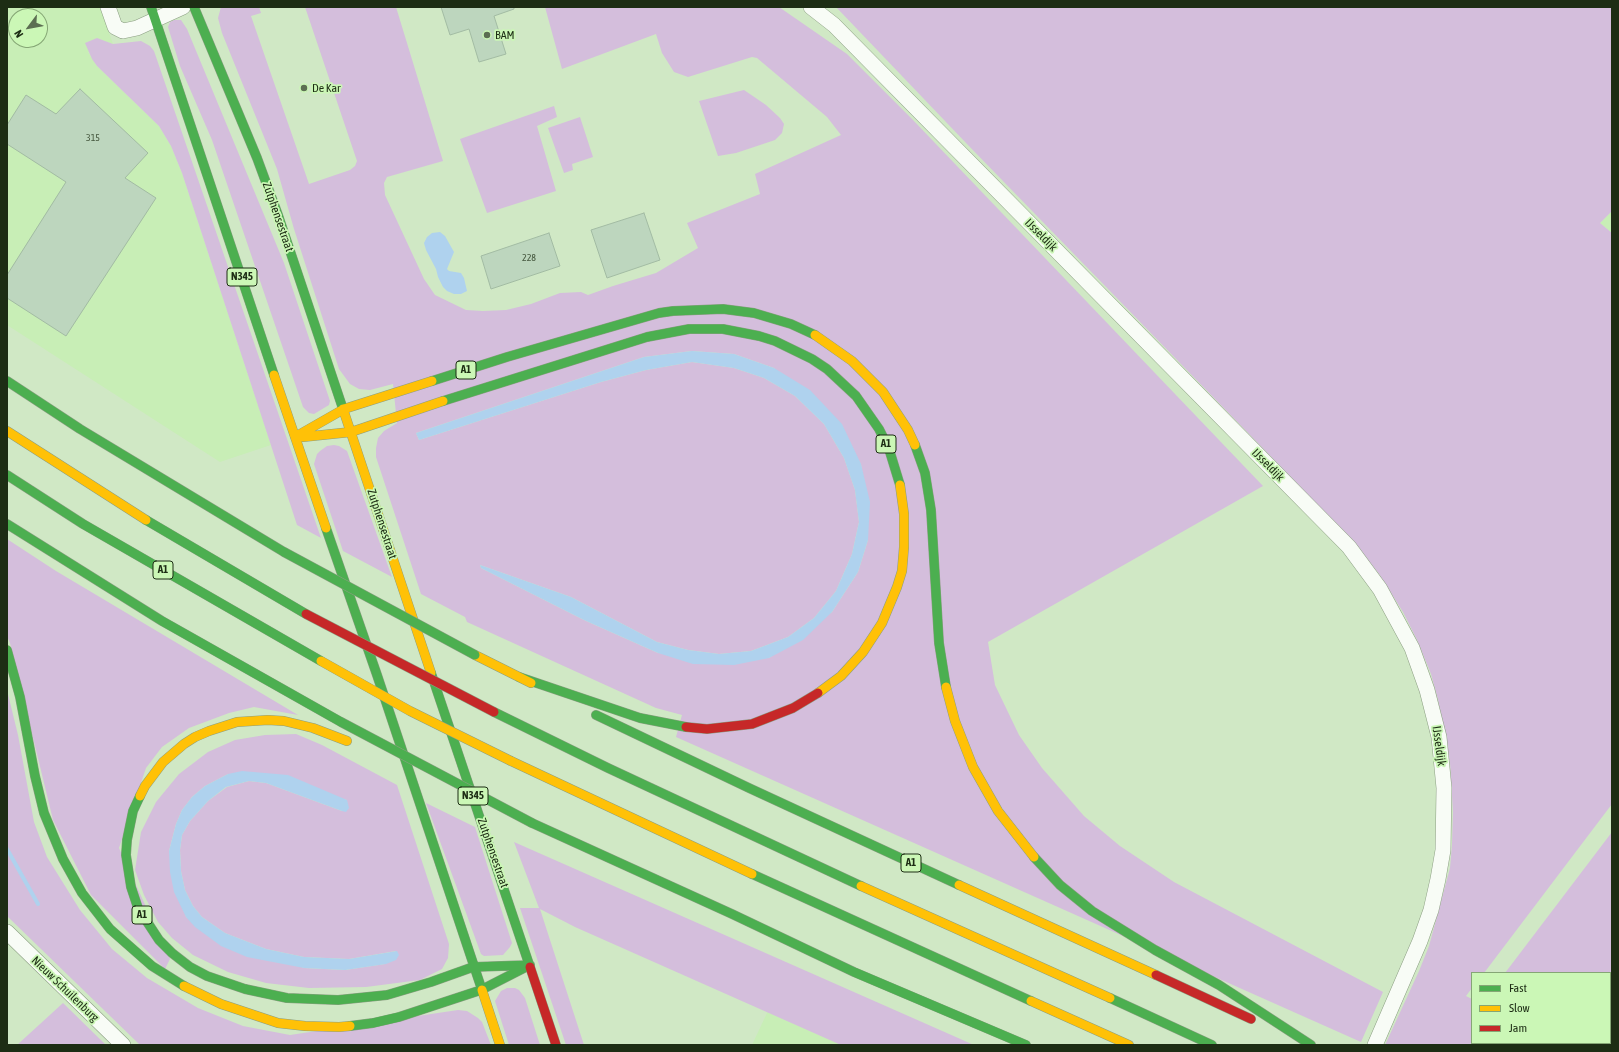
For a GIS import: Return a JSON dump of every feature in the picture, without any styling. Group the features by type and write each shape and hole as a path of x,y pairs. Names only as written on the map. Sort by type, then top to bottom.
{"main road":[{"name":"Zutphensestraat","path":"194,7 265,180 344,409 556,1045"},
{"name":"N345","path":"153,14 295,437 377,675 500,1045"},
{"name":"A1","path":"344,409 508,357 673,311 723,309 754,313 785,322 808,331 839,350 869,376 883,392 896,410 918,452 925,473 931,510 939,643 944,681 963,744 973,767 998,811 1040,866 1060,885 1092,911 1155,950 1219,985 1311,1045"},
{"name":"A1","path":"351,432 454,397 647,337 689,329 740,332 775,341 827,369 856,396 869,413 889,449 901,489 905,530 902,571 891,606 874,637 851,666 826,688 793,708 752,724 707,729 672,725 640,718 519,677"},
{"name":"A1","path":"7,381 93,437 284,552 475,655 749,788 1306,1045"},
{"path":"295,437 344,409"},
{"path":"7,431 149,522 306,614 494,712 816,865 1212,1045"},
{"path":"295,437 351,432"},
{"name":"A1","path":"7,475 83,524 410,711 510,761 700,850 1129,1045"},
{"path":"7,524 162,621 341,722 532,822 854,972 1026,1045"},
{"path":"7,650 20,697 35,776 44,813 63,859 82,893 105,923 128,946 152,966 185,987 221,1004 278,1023 305,1026 339,1027 373,1023 400,1017 481,990 530,964"},
{"name":"A1","path":"351,742 313,728 284,721 255,720 237,722 209,730 184,744 172,753 153,773 133,811 127,840 127,870 138,908 159,940 172,953 190,967 225,983 265,994 287,998 338,1000 387,995 431,982 473,967"},
{"path":"369,748 428,768"},
{"path":"473,967 530,964"}],"street":[{"path":"112,12 115,27 120,30 128,31 153,14 183,7"},
{"name":"IJsseldijk","path":"810,7 834,25 1349,547 1380,589 1412,648 1428,690 1438,737 1444,788 1443,850 1431,910 1420,941 1375,1045"},
{"name":"Nieuw Schuilenburg","path":"7,932 123,1045"}],"shaded area":[{"path":"7,7 100,7 113,44 107,42 88,52 97,66 159,126 171,146 182,173 271,445 220,462 7,325"},
{"path":"221,7 259,7 261,13 251,16 309,184 350,170 355,166 357,161 305,7 396,7 443,161 387,177 384,183 385,195 424,279 435,295 466,310 483,311 506,310 531,304 560,293 581,292 588,295 656,273 698,248 687,223 760,194 755,174 841,135 827,117 757,58 752,57 688,77 674,72 662,53 656,34 562,69 545,7 779,7 847,54 913,120 1263,486 988,642 995,685 1019,735 1042,768 1084,816 1120,846 1174,882 1383,992 1361,1042 676,737 682,715 656,708 467,622 465,617 421,594 376,457 378,438 384,431 397,423 393,384 370,390 359,389 350,384 339,369 294,229 277,169 222,33 218,18","holes":["692,351 734,354 774,368 861,464 868,540 858,572 832,612 769,658 658,653 584,620 481,568 480,565 571,597 657,642 688,650 719,654 751,651 788,637 814,618 836,591 852,554 859,522 855,490 844,458 824,424 795,396 764,378 734,368 692,362 646,370 601,382 419,440 416,433 644,357"]},
{"path":"836,7 1612,7 1612,211 1600,223 1612,233 1612,804 1485,972 1471,972 1471,989 1466,996 1471,998 1471,1044 1611,1044 1611,972 1506,972 1612,832 1612,1045 1385,1045 1429,946 1450,868 1452,844 1453,812 1450,763 1438,700 1431,674 1417,640 1403,612 1379,574 1354,542"},
{"path":"174,20 181,20 187,29 284,263 330,401 329,405 314,414 309,413 303,407 212,140 180,66 168,27 170,22"},
{"path":"97,38 113,44 141,41 150,46 154,51 321,538 297,525 182,173 171,146 159,126 97,66 92,59 85,43"},
{"path":"744,90 766,105 780,118 784,124 782,133 775,140 736,153 718,156 699,101"},
{"path":"554,106 557,117 537,126 556,191 487,213 460,139"},
{"path":"580,117 593,157 572,164 573,170 564,173 548,128"},
{"path":"1612,211 1612,233 1600,223"},
{"path":"334,445 347,451 392,577 343,551 314,464 317,454 320,451 327,446"},
{"path":"7,539 56,571 298,715 254,707 229,713 189,728 162,747 146,768 119,848 170,959 165,969 91,895 53,820 10,643 7,636"},
{"path":"7,690 18,735 34,822 47,857 80,910 112,949 147,978 198,1008 243,1026 290,1035 458,1010 467,1011 482,1022 491,1045 140,1045 7,916"},
{"path":"296,734 322,745 397,785 449,944 448,958 442,969 420,980 366,987 309,988 266,983 228,972 193,955 172,938 158,922 144,895 135,870 141,832 156,802 179,774 208,752 235,740 265,735","holes":["228,774 347,800 342,811 266,783 249,781 227,787 208,801 190,821 182,835 180,850 181,871 185,890 193,906 202,917 225,933 266,949 304,957 349,959 396,951 385,964 345,970 304,968 186,917 169,851 176,824 182,810 192,797 205,786"]},
{"path":"426,803 475,827 512,943 503,955 484,956 481,954"},
{"path":"514,842 974,1045 841,1045 575,927 540,909 584,1045 566,1045 520,908 539,908"},
{"path":"507,988 515,988 519,990 525,998 540,1045 509,1045 495,1001 501,991"},
{"path":"774,998 880,1045 752,1045"},
{"path":"63,1003 106,1045 17,1045"}],"water":[{"path":"440,232 445,236 454,252 447,269 449,271 461,273 464,278 467,291 461,294 454,294 447,291 443,287 426,250 424,243 427,237 432,233"},
{"path":"692,351 734,354 774,368 810,390 842,424 861,464 870,502 868,540 858,572 832,612 803,640 769,658 734,665 693,664 658,653 584,620 481,568 480,565 571,597 657,642 688,650 719,654 751,651 788,637 814,618 836,591 852,554 859,522 855,490 844,458 824,424 795,396 764,378 734,368 692,362 646,370 601,382 419,440 416,433 644,357"},
{"path":"242,771 288,775 347,800 349,808 346,812 342,811 266,783 249,781 226,787 208,801 190,821 182,835 180,850 181,871 185,890 193,906 202,917 225,933 266,949 304,957 349,959 397,951 399,955 396,960 386,964 345,970 304,968 247,957 221,946 195,927 186,917 174,892 170,872 169,851 176,824 182,810 192,797 205,786 228,774"}],"building":[{"name":"BAM","path":"441,7 514,7 514,9 494,16 506,54 479,62 469,29 450,35"},
{"path":"80,89 148,153 125,178 156,198 66,336 7,298 7,275 66,182 7,144 7,125 26,95 56,114"},
{"path":"644,213 660,260 607,278 591,230"},
{"path":"549,233 560,266 491,289 481,256"}],"waterway":[{"path":"7,849 38,904"}],"traffic: fast":[{"path":"151,7 274,375"},
{"path":"194,7 257,158 278,215 343,409"},
{"path":"432,381 507,357 659,313 673,311 723,309 754,313 791,324 815,335"},
{"path":"443,401 647,337 689,329 723,329 759,336 775,341 812,359 827,369 856,396 879,429 889,449 900,485"},
{"path":"7,381 80,429 284,552"},
{"path":"915,445 925,473 931,510 939,643 946,687"},
{"path":"7,475 83,524 321,661"},
{"path":"146,520 306,614"},
{"path":"7,524 162,621 341,722"},
{"path":"326,528 377,675 482,990"},
{"path":"284,552 475,655"},
{"path":"7,650 20,697 35,776 44,813 63,859 82,893 110,929 152,966 184,986"},
{"path":"431,673 530,967"},
{"path":"519,677 640,718 686,727"},
{"path":"494,712 608,768 861,886"},
{"path":"596,715 749,788 959,885"},
{"path":"341,722 532,823"},
{"path":"140,796 133,811 127,840 126,855 131,887 138,908 159,940 172,953 190,967 207,976 245,989 287,998 338,1000 387,995 431,982 473,967 530,965"},
{"path":"532,823 732,914 854,972 1026,1045"},
{"path":"1034,857 1060,885 1092,911 1155,950 1219,985 1311,1045"},
{"path":"752,874 1031,1001"},
{"path":"350,1026 373,1023 399,1017 481,990 524,968"},
{"path":"1110,998 1212,1045"}],"traffic: slow":[{"path":"815,335 852,361 883,392 908,430 915,445"},
{"path":"274,375 326,528"},
{"path":"295,437 344,409 432,381"},
{"path":"303,437 351,432 443,401"},
{"path":"343,409 431,673"},
{"path":"7,431 146,520"},
{"path":"818,693 841,676 863,652 882,623 897,587 902,571 904,547 904,514 900,485"},
{"path":"475,655 531,683"},
{"path":"321,661 410,711 511,761"},
{"path":"946,687 955,721 973,767 998,811 1034,857"},
{"path":"140,796 145,786 163,762 184,744 209,731 237,722 268,720 284,721 313,728 347,741"},
{"path":"511,761 752,874"},
{"path":"959,885 1156,975"},
{"path":"861,886 1110,998"},
{"path":"184,986 221,1004 278,1023 305,1026 350,1026"},
{"path":"482,990 500,1045"},
{"path":"1031,1001 1129,1045"}],"traffic: jam":[{"path":"306,614 494,712"},
{"path":"686,727 707,729 752,724 793,708 818,693"},
{"path":"530,967 556,1045"},
{"path":"1156,975 1251,1019"}],"place":[{"name":"BAM","path":"487,35"},
{"name":"De Kar","path":"304,88"}]}
